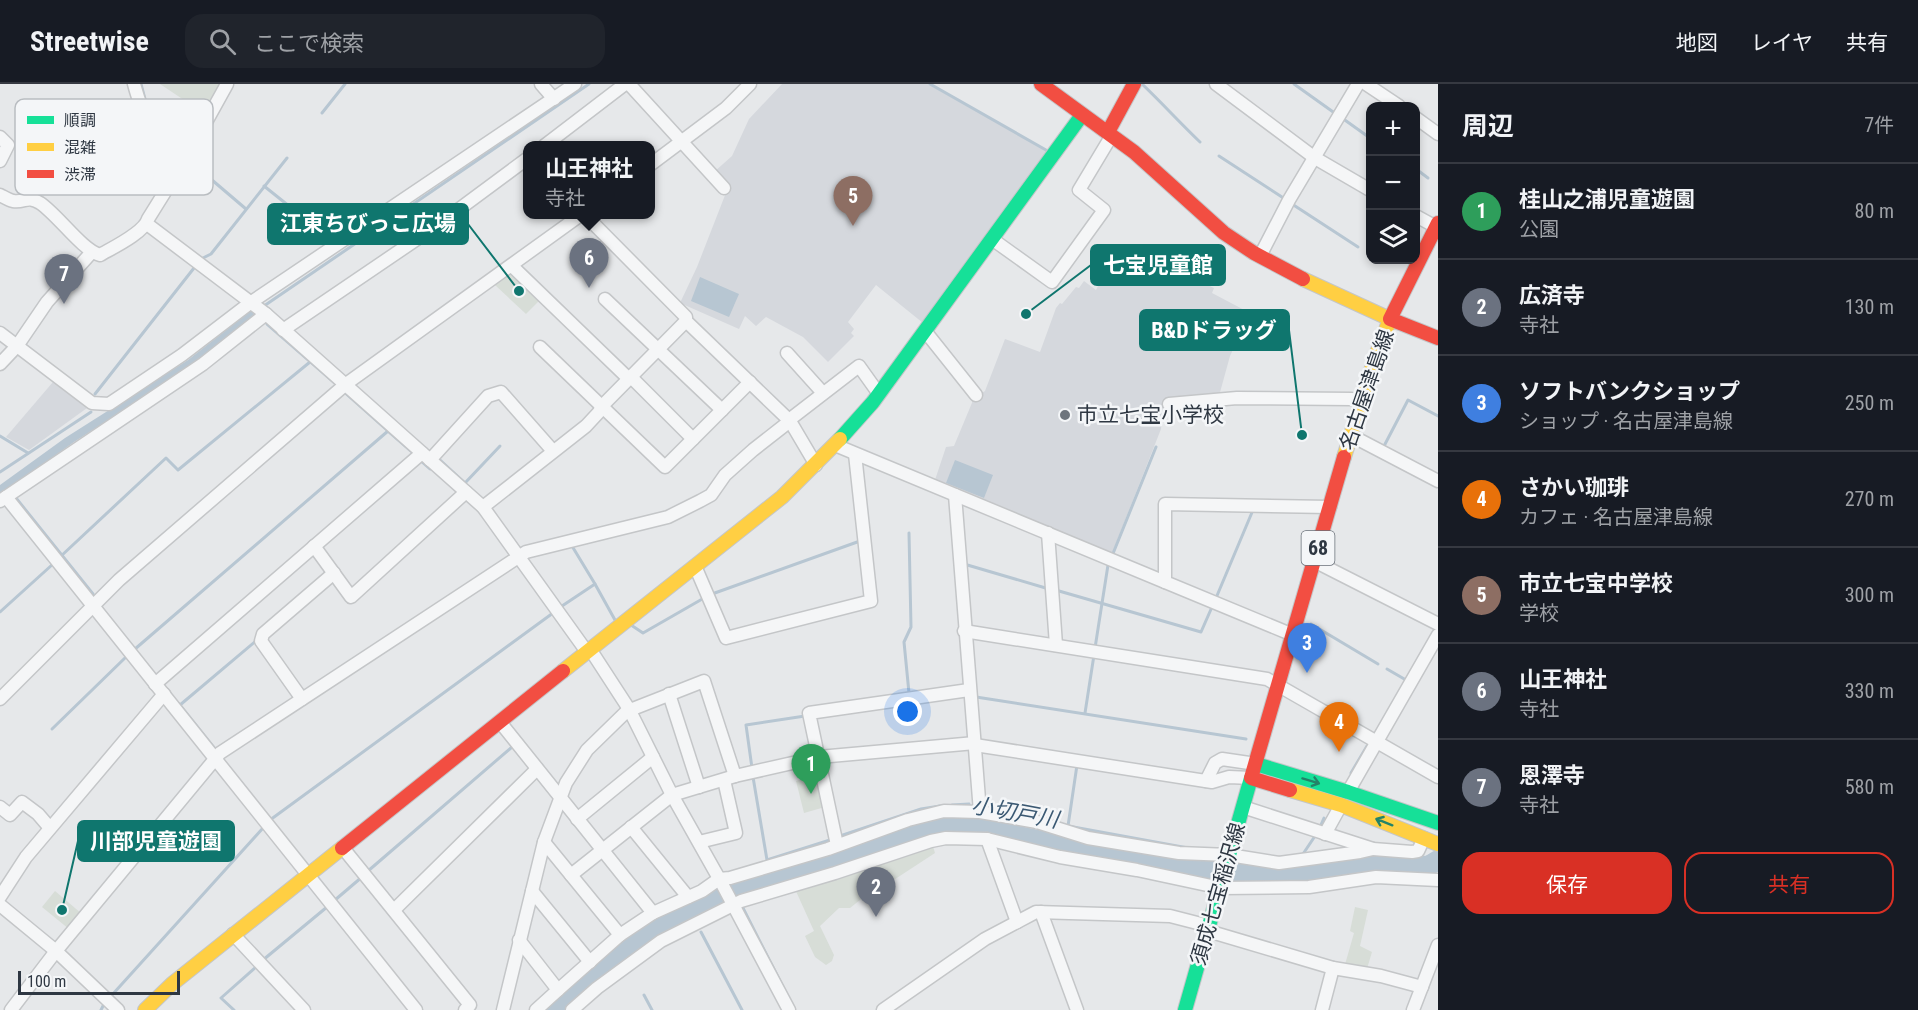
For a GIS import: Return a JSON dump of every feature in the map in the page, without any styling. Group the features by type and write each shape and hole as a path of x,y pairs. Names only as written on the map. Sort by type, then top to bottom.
{"main road":[{"name":"名古屋津島線","path":"1041,84 1160,174 1207,220 1260,256 1274,265 1390,319 1350,435 1251,778"},
{"path":"1110,134 1134,84"},
{"path":"145,1010 233,933 343,848 782,497 816,465 879,394 1082,115"},
{"path":"1437,225 1390,319 1438,338"},
{"path":"1256,764 1438,823"},
{"path":"1251,778 1341,805 1438,844"},
{"name":"須成七宝稲沢線","path":"1185,1010 1251,778"}],"street":[{"path":"134,84 138,99"},
{"path":"213,109 227,84"},
{"path":"541,84 554,99"},
{"path":"0,333 93,404 109,404 258,309 575,84"},
{"path":"550,141 627,84 724,188"},
{"path":"655,162 726,108 750,84"},
{"path":"1216,84 1315,158 1366,187"},
{"path":"1260,256 1358,84"},
{"path":"1366,84 1393,102"},
{"path":"1420,121 1438,134"},
{"path":"992,239 1052,282 1104,210 1079,190 1110,134"},
{"path":"0,137 8,145 0,161"},
{"path":"284,330 439,224 523,162"},
{"path":"0,195 15,201 31,198 62,222 91,253 100,255 124,242 147,224 163,195"},
{"path":"1420,218 1437,225"},
{"path":"0,699 119,580 346,384 576,219"},
{"path":"588,219 686,317 686,321 789,421 816,465"},
{"path":"147,224 284,330 483,507 589,650 630,710 672,795 789,1010"},
{"path":"0,364 16,346 47,302 91,253"},
{"path":"512,266 693,439"},
{"path":"605,299 722,410"},
{"path":"258,309 203,364 3,499 94,607 416,1010"},
{"path":"483,507 586,426 602,406 686,321"},
{"path":"925,331 976,395"},
{"path":"540,347 665,467 750,382"},
{"path":"787,353 823,393"},
{"path":"11,1010 56,951 220,753 526,552 668,517 711,495 725,475 753,450 859,366 879,394"},
{"path":"155,684 314,546 426,456 488,396 501,392 553,451"},
{"path":"1169,404 1237,398 1352,399 1361,402"},
{"path":"1350,435 1438,481"},
{"path":"835,445 1293,635"},
{"path":"695,566 726,638 872,601 855,454"},
{"path":"314,546 351,597 466,492"},
{"path":"954,495 980,812"},
{"path":"1165,582 1165,504 1330,507"},
{"path":"1048,534 1056,645"},
{"path":"1314,561 1438,624"},
{"path":"302,699 261,641 263,634 333,573"},
{"path":"964,631 1267,679 1438,777"},
{"path":"1348,792 1438,634"},
{"path":"503,1010 544,842 566,783 587,750 630,710 705,681 729,778 736,833 699,842"},
{"path":"837,845 808,713 969,690"},
{"path":"0,897 26,857 164,694"},
{"path":"669,694 699,787"},
{"path":"500,722 653,913"},
{"path":"571,875 672,795 729,778 819,757 975,744 1212,783 1229,777 1251,778"},
{"path":"577,819 653,757"},
{"path":"1206,781 1215,763 1222,759 1256,764"},
{"path":"394,910 537,769"},
{"path":"0,807 10,815 22,802 38,814 50,828"},
{"path":"1325,834 1341,805"},
{"path":"1243,807 1373,849 1418,851 1424,838"},
{"path":"536,1010 620,935 653,913 702,891 720,880 730,879 925,815 944,811 980,812 1037,822 1088,838 1179,853 1229,856 1279,863 1373,849"},
{"path":"631,827 688,897"},
{"path":"572,1010 597,988 661,941 732,903 932,841 962,837 987,839 1060,857 1221,886 1309,887 1376,877 1438,880"},
{"path":"987,839 1017,922"},
{"path":"544,842 620,935"},
{"path":"343,848 470,1005 465,1010"},
{"path":"532,891 590,962"},
{"path":"0,905 56,951 118,1010"},
{"path":"883,1010 985,939 1036,912 1170,916 1333,968 1381,976 1422,987"},
{"path":"1041,912 1077,1010"},
{"path":"233,933 304,1010"},
{"path":"519,940 558,990"},
{"path":"1413,1010 1438,945"},
{"path":"1322,1010 1333,968"}],"shaded area":[{"path":"160,84 222,84 213,100 182,99"},
{"path":"782,84 928,84 1047,151 923,323 876,285 848,322 854,329 851,333 854,336 828,362 803,337 766,317 756,326 745,316 739,329 680,303 697,267 729,185 714,172 732,156 749,119"},
{"name":"市立七宝小学校","path":"1114,255 1144,272 1151,259 1214,288 1212,293 1250,313 1230,356 1219,396 1163,401 1161,429 1111,556 934,483 946,447 954,446 974,398 985,391 1005,339 1040,352 1056,308 1084,281 1096,290"},
{"path":"514,271 543,297 526,314 495,285"},
{"path":"53,382 87,408 29,450 6,437"},
{"path":"819,775 825,807 804,813 796,781"},
{"path":"932,843 935,853 886,885 880,884 850,908 839,908 820,926 834,955 832,961 826,965 815,957 805,936 814,931 795,889"},
{"path":"55,891 82,914 69,929 42,907"},
{"path":"1355,907 1368,910 1360,946 1372,952 1366,972 1344,968 1354,933 1350,931"}],"water":[{"path":"700,277 739,294 729,317 691,301"},
{"path":"253,309 259,314 191,367 74,442 0,495 0,485 65,438 188,360"},
{"path":"955,460 993,475 984,498 946,483"}],"waterway":[{"path":"141,84 145,99"},
{"path":"322,113 345,84"},
{"path":"261,308 589,84"},
{"path":"930,84 1046,150"},
{"path":"1142,84 1200,142"},
{"path":"1294,84 1336,114"},
{"path":"1342,118 1366,135"},
{"path":"1219,156 1285,199"},
{"path":"203,258 211,254 287,158"},
{"path":"1420,172 1428,178"},
{"path":"213,181 246,209"},
{"path":"264,186 294,210 325,240"},
{"path":"1292,204 1358,247"},
{"path":"95,394 194,268"},
{"path":"267,324 336,384"},
{"path":"60,557 166,458 178,470 310,362"},
{"path":"343,391 388,431"},
{"path":"1383,448 1408,400 1438,416"},
{"path":"0,472 91,412"},
{"path":"135,649 388,431 411,451"},
{"path":"0,436 28,453"},
{"path":"440,460 465,483 500,446"},
{"path":"1112,556 1156,447"},
{"path":"421,461 430,469"},
{"path":"16,498 93,594"},
{"path":"1216,598 1253,510"},
{"path":"909,533 911,627 904,642 909,693"},
{"path":"712,594 860,541"},
{"path":"572,546 595,584"},
{"path":"0,612 53,564"},
{"path":"964,564 1049,589"},
{"path":"1095,648 1108,565"},
{"path":"562,606 595,584 615,620"},
{"path":"1059,591 1201,632 1212,607"},
{"path":"631,625 643,633 704,598"},
{"path":"270,820 553,613"},
{"path":"1311,624 1378,664"},
{"path":"180,705 257,640"},
{"path":"1085,713 1094,655"},
{"path":"52,729 126,657"},
{"path":"1387,669 1406,680"},
{"path":"976,697 1246,739"},
{"path":"179,704 215,749"},
{"path":"752,768 746,725 805,716"},
{"path":"1351,773 1367,746"},
{"path":"368,871 512,747"},
{"path":"1068,826 1077,765"},
{"path":"753,777 767,860 830,840"},
{"path":"952,805 969,804"},
{"path":"840,836 921,809 940,806"},
{"path":"988,807 1012,812"},
{"path":"1320,827 1324,818"},
{"name":"小切戸川","path":"554,1010 625,949 654,929 722,894 924,828 949,824 970,826 1091,851 1243,874 1300,876 1370,863 1428,866 1438,860"},
{"path":"1068,826 1188,848"},
{"path":"112,995 263,828"},
{"path":"1301,857 1315,836"},
{"name":"小切戸川","path":"1062,845 1063,838"},
{"path":"1300,876 1302,867"},
{"path":"335,900 362,877"},
{"path":"742,906 786,993"},
{"path":"263,960 327,907"},
{"path":"701,932 742,1010"},
{"path":"234,1010 221,998 257,966"},
{"path":"644,995 652,1010"},
{"path":"101,1010 103,1006"}],"traffic: fast":[{"path":"840,439 873,402 1082,115"},
{"path":"1256,764 1438,823"},
{"path":"1185,1010 1251,778"}],"traffic: slow":[{"path":"1303,279 1390,319 1375,358 1344,457"},
{"path":"563,671 782,497 840,439"},
{"path":"1290,790 1341,805 1438,844"},
{"path":"145,1010 172,984 342,848"}],"traffic: jam":[{"path":"1041,84 1134,152 1224,233 1254,253 1303,279"},
{"path":"1108,132 1134,84"},
{"path":"1438,223 1390,319 1438,338"},
{"path":"1290,790 1251,778 1344,457"},
{"path":"342,848 563,671"}],"place":[{"name":"市立七宝中学校","path":"853,226"},
{"name":"山王神社","path":"589,288"},
{"name":"江東ちびっこ広場","path":"519,291"},
{"name":"恩澤寺","path":"64,304"},
{"name":"七宝児童館","path":"1026,314"},
{"name":"市立七宝小学校","path":"1065,415"},
{"name":"B&Dドラッグ","path":"1302,435"},
{"name":"ソフトバンクショップ","path":"1307,673"},
{"name":"さかい珈琲","path":"1339,752"},
{"name":"桂山之浦児童遊園","path":"811,794"},
{"name":"川部児童遊園","path":"62,910"},
{"name":"広済寺","path":"876,917"}]}
